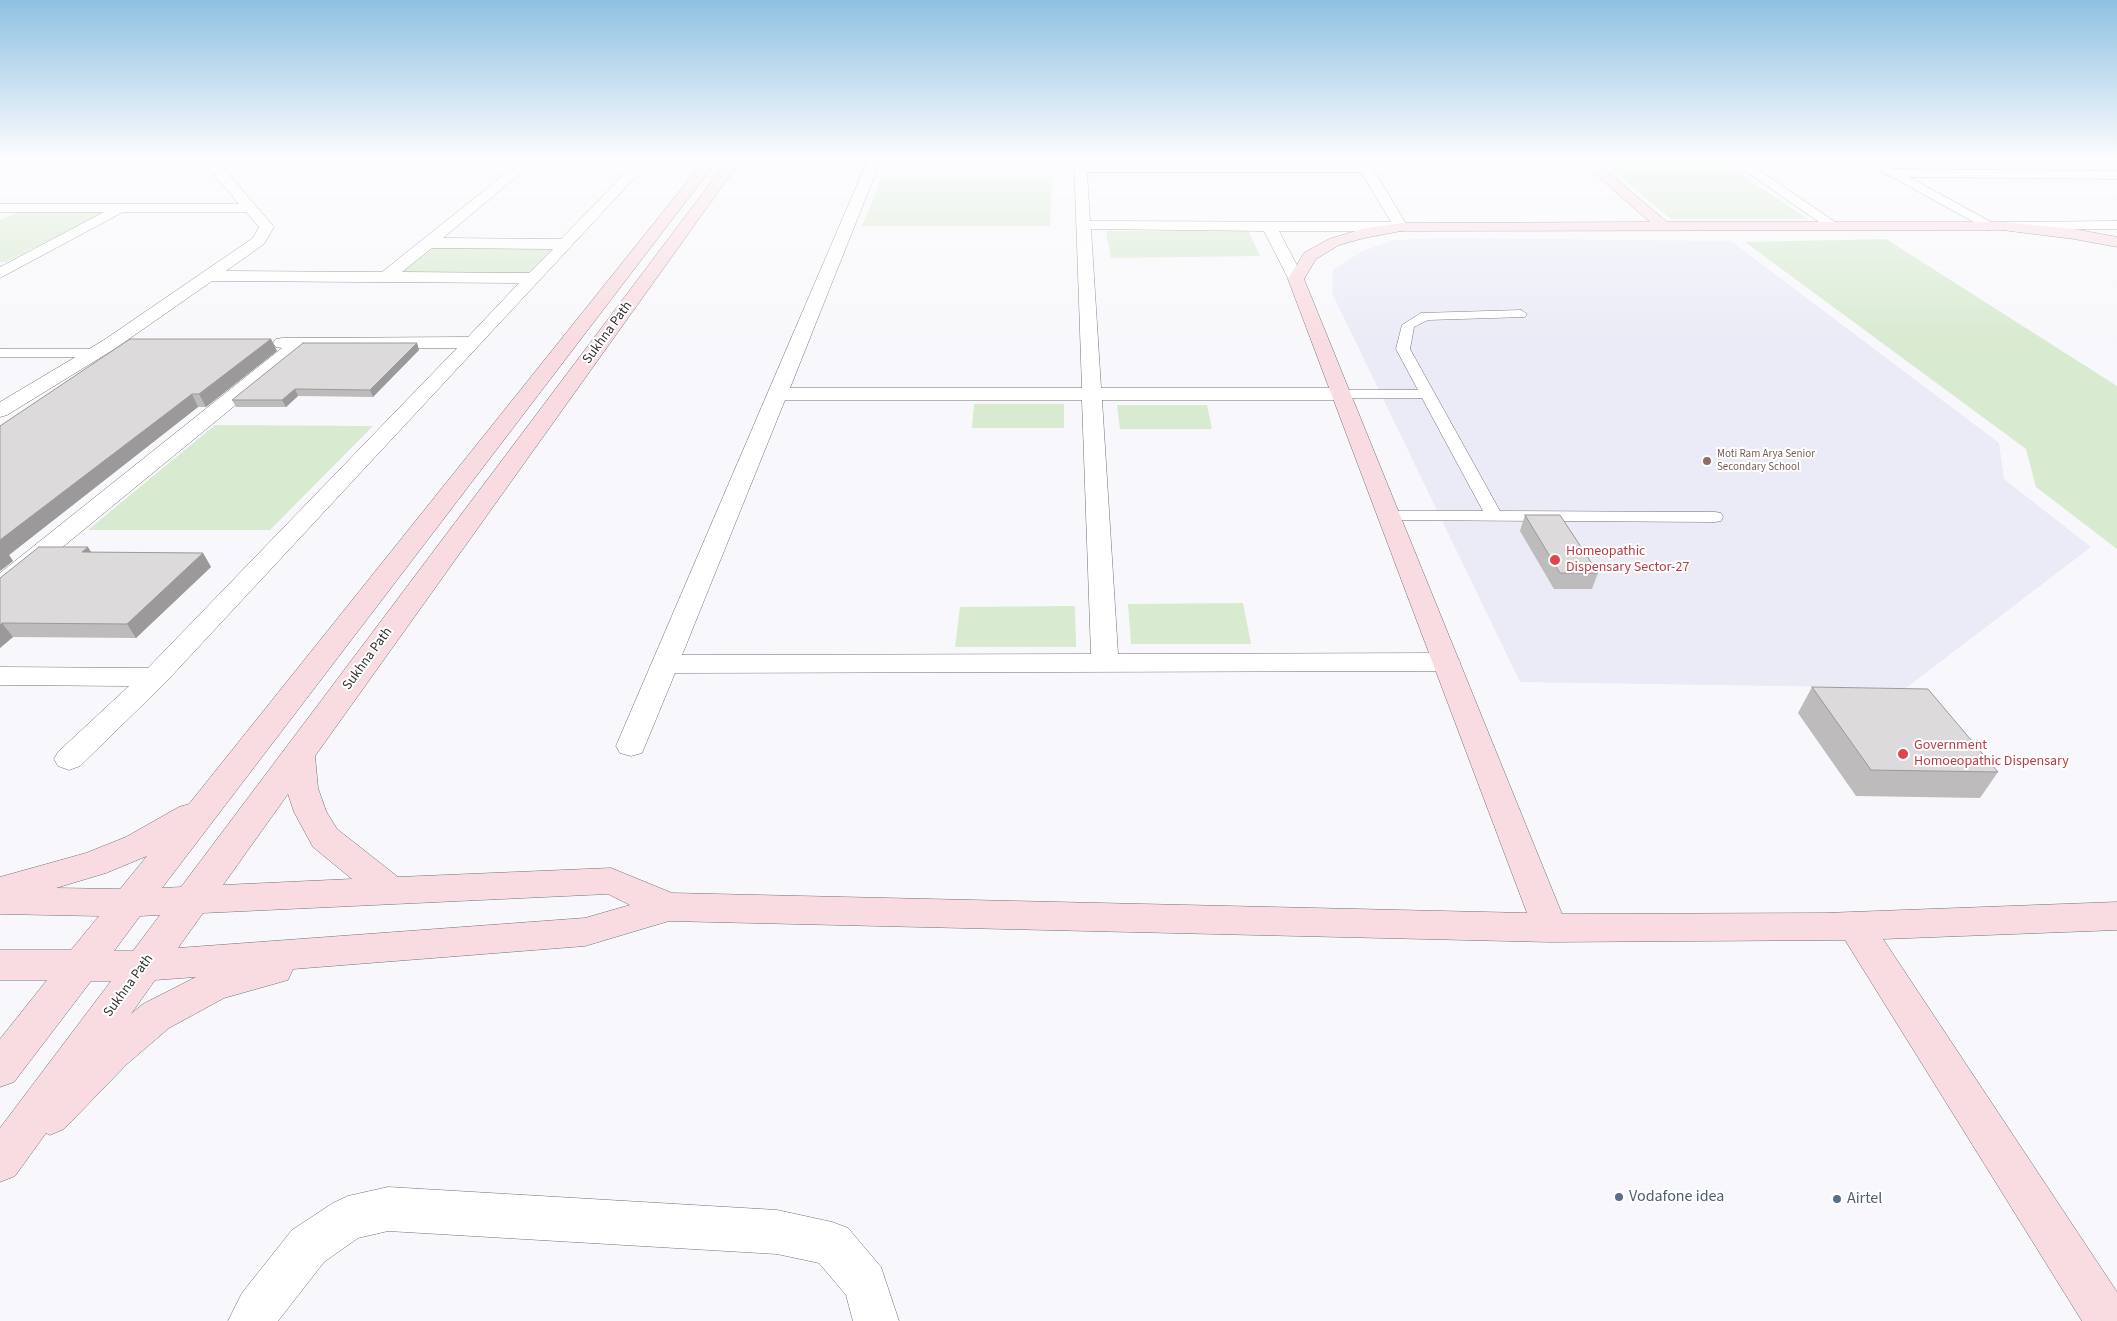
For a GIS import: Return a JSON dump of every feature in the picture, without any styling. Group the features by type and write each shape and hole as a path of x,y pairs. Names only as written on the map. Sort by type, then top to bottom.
{"street":[{"path":"3,270 102,219"},
{"path":"0,411 103,348 259,240 267,227 260,219"},
{"path":"385,278 458,219"},
{"path":"69,759 155,678 590,219"},
{"name":"Sukhna Path","path":"0,1069 666,219"},
{"name":"Sukhna Path","path":"0,1162 692,219"},
{"path":"631,746 850,219"},
{"path":"1084,219 1105,663"},
{"path":"1396,219 1401,227"},
{"path":"1653,219 1662,226"},
{"path":"1823,219 1834,226"},
{"path":"1980,219 1995,226 2074,234 2117,242"},
{"path":"1084,226 2117,225"},
{"path":"1269,226 1296,279 1550,928"},
{"path":"1296,279 1310,256 1334,242 1362,234 1401,227"},
{"path":"428,243 566,244"},
{"path":"208,276 533,278"},
{"path":"260,343 472,342"},
{"path":"0,586 300,343"},
{"path":"103,348 140,344"},
{"path":"777,394 1341,394"},
{"path":"665,664 1446,662"},
{"path":"0,676 155,678"},
{"path":"300,753 302,788 310,812 325,838 344,856 391,891"},
{"path":"0,890 94,864 138,846 210,802"},
{"path":"0,900 130,903 611,881 669,906"},
{"path":"0,965 143,966 585,932 669,906 1550,928 1855,926 2117,916"},
{"path":"1855,926 2109,1321"},
{"path":"0,1169 113,1052 156,1016 215,985 349,951"},
{"path":"251,1321 258,1309 308,1246 348,1218 388,1209 777,1232 832,1244 866,1283 876,1321"}],"lane":[{"path":"1494,516 1403,348 1408,325 1425,316 1521,314"},
{"path":"0,353 103,348"},
{"path":"1341,394 1427,394"},
{"path":"1388,516 1715,517"}],"shaded area":[{"name":"Moti Ram Arya Senior Secondary School","path":"1443,238 1731,241 1999,443 2004,479 2091,547 1906,688 1520,682 1332,293 1333,270 1362,251 1395,240"}],"green space":[{"path":"93,219 6,262 0,262 0,220"},
{"path":"865,219 1050,219 1050,226 862,226"},
{"path":"1671,219 1808,219 1671,219"},
{"path":"1248,230 1260,256 1111,258 1106,231"},
{"path":"1886,239 2117,386 2117,549 2036,487 2026,449 1745,242"},
{"path":"433,246 558,247 529,275 398,274"},
{"path":"974,404 1064,404 1064,428 972,428"},
{"path":"1117,405 1207,405 1212,429 1120,429"},
{"path":"215,425 373,426 270,530 88,530"},
{"path":"1243,603 1251,644 1131,644 1128,604"},
{"path":"1075,606 1076,647 955,647 960,607"}],"building":[{"path":"130,339 271,339 199,394 192,394 0,540 0,426"},
{"path":"303,343 417,343 370,390 295,389 282,400 232,400"},
{"path":"1525,515 1560,515 1598,573 1560,573"},
{"path":"39,547 88,547 82,552 203,553 127,624 2,623 0,625 0,578"},
{"path":"1812,687 1928,689 1998,772 1871,770"}],"place":[{"name":"Moti Ram Arya Senior Secondary School","path":"1707,461"},
{"name":"Homeopathic Dispensary Sector-27","path":"1555,560"},
{"name":"Government Homoeopathic Dispensary","path":"1903,754"},
{"name":"Vodafone idea","path":"1619,1197"},
{"name":"Airtel","path":"1837,1199"}]}
